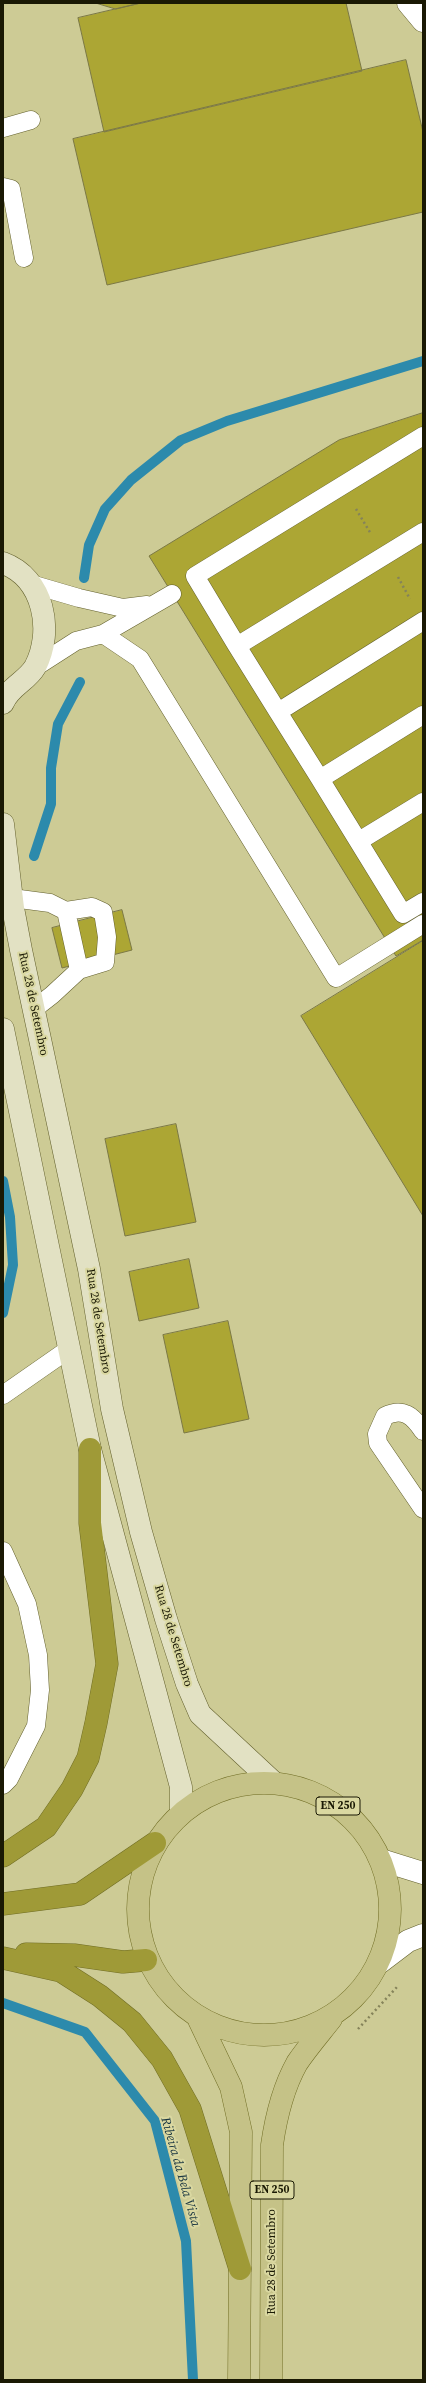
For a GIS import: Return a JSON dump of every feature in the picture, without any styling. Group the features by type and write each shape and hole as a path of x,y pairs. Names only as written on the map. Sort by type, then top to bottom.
{"highway":[{"path":"3,1856 46,1827 68,1795 88,1758 96,1723 107,1664 90,1523 90,1448"},
{"path":"3,1904 80,1894 155,1843"},
{"path":"3,1954 74,1955 123,1962 146,1960"},
{"path":"3,1958 61,1971 100,1996 132,2022 162,2059 190,2108 240,2269"}],"main road":[{"path":"3,563 11,566 31,584 44,611 45,641 34,668 4,697"},
{"name":"Rua 28 de Setembro","path":"3,824 12,898 34,1009 90,1269 112,1408 141,1532 166,1619 187,1684 200,1714 272,1782"},
{"path":"3,1029 55,1273 68,1349 90,1448 181,1787 181,1813"},
{"name":"EN 250","path":"272,1782 307,1789 338,1806 364,1830 381,1860 390,1894 389,1929 379,1963 360,1993 334,2016 301,2031 267,2037 232,2033 199,2020 168,1994 146,1960 137,1921 140,1880 155,1843 181,1813 208,1795 240,1784 272,1782"},
{"name":"Rua 28 de Setembro","path":"271,2380 272,2145 276,2118 284,2093 298,2063 334,2016"},
{"name":"EN 250","path":"199,2020 231,2087 241,2132 239,2380"}],"street":[{"path":"408,3 423,21"},
{"path":"381,1860 423,1873"},
{"path":"379,1963 408,1941 423,1935"}],"lane":[{"path":"3,128 31,120"},
{"path":"3,187 11,189 24,258"},
{"path":"423,436 195,576 403,914 423,902"},
{"path":"237,646 423,532"},
{"path":"31,584 79,598 123,608 154,604"},
{"path":"34,668 76,641 103,634 172,594"},
{"path":"278,712 423,621"},
{"path":"103,634 140,659 336,978 423,924"},
{"path":"320,779 423,715"},
{"path":"359,841 423,802"},
{"path":"12,898 50,903 66,911 92,907 103,912 108,937 105,962 79,970 52,995 34,1009"},
{"path":"66,911 79,970"},
{"path":"3,1395 68,1349"},
{"path":"423,1432 411,1415 403,1412 394,1412 385,1416 377,1434 378,1444 384,1454 396,1467 423,1509"},
{"path":"3,1551 27,1604 38,1655 40,1690 36,1726 8,1779 3,1785"}],"path":[{"path":"357,2030 368,2021 401,1982"}],"building":[{"path":"96,3 141,3 116,9"},
{"path":"141,3 346,3 362,71 104,132 78,18"},
{"path":"406,60 423,132 423,212 107,285 73,139"},
{"path":"423,413 423,940 396,956 149,556 339,440"},
{"path":"122,910 132,950 62,968 52,928"},
{"path":"423,941 423,1216 301,1016"},
{"path":"176,1124 196,1222 125,1236 105,1139"},
{"path":"189,1259 199,1308 139,1321 129,1272"},
{"path":"228,1321 249,1419 184,1433 163,1335"}],"waterway":[{"path":"84,578 89,545 105,509 131,480 181,440 227,421 423,361"},
{"path":"34,856 51,804 51,768 58,724 80,682"},
{"path":"3,1181 10,1217 13,1265 3,1313"},
{"name":"Ribeira da Bela Vista","path":"3,2003 85,2032 155,2121 186,2241 193,2380"}]}
